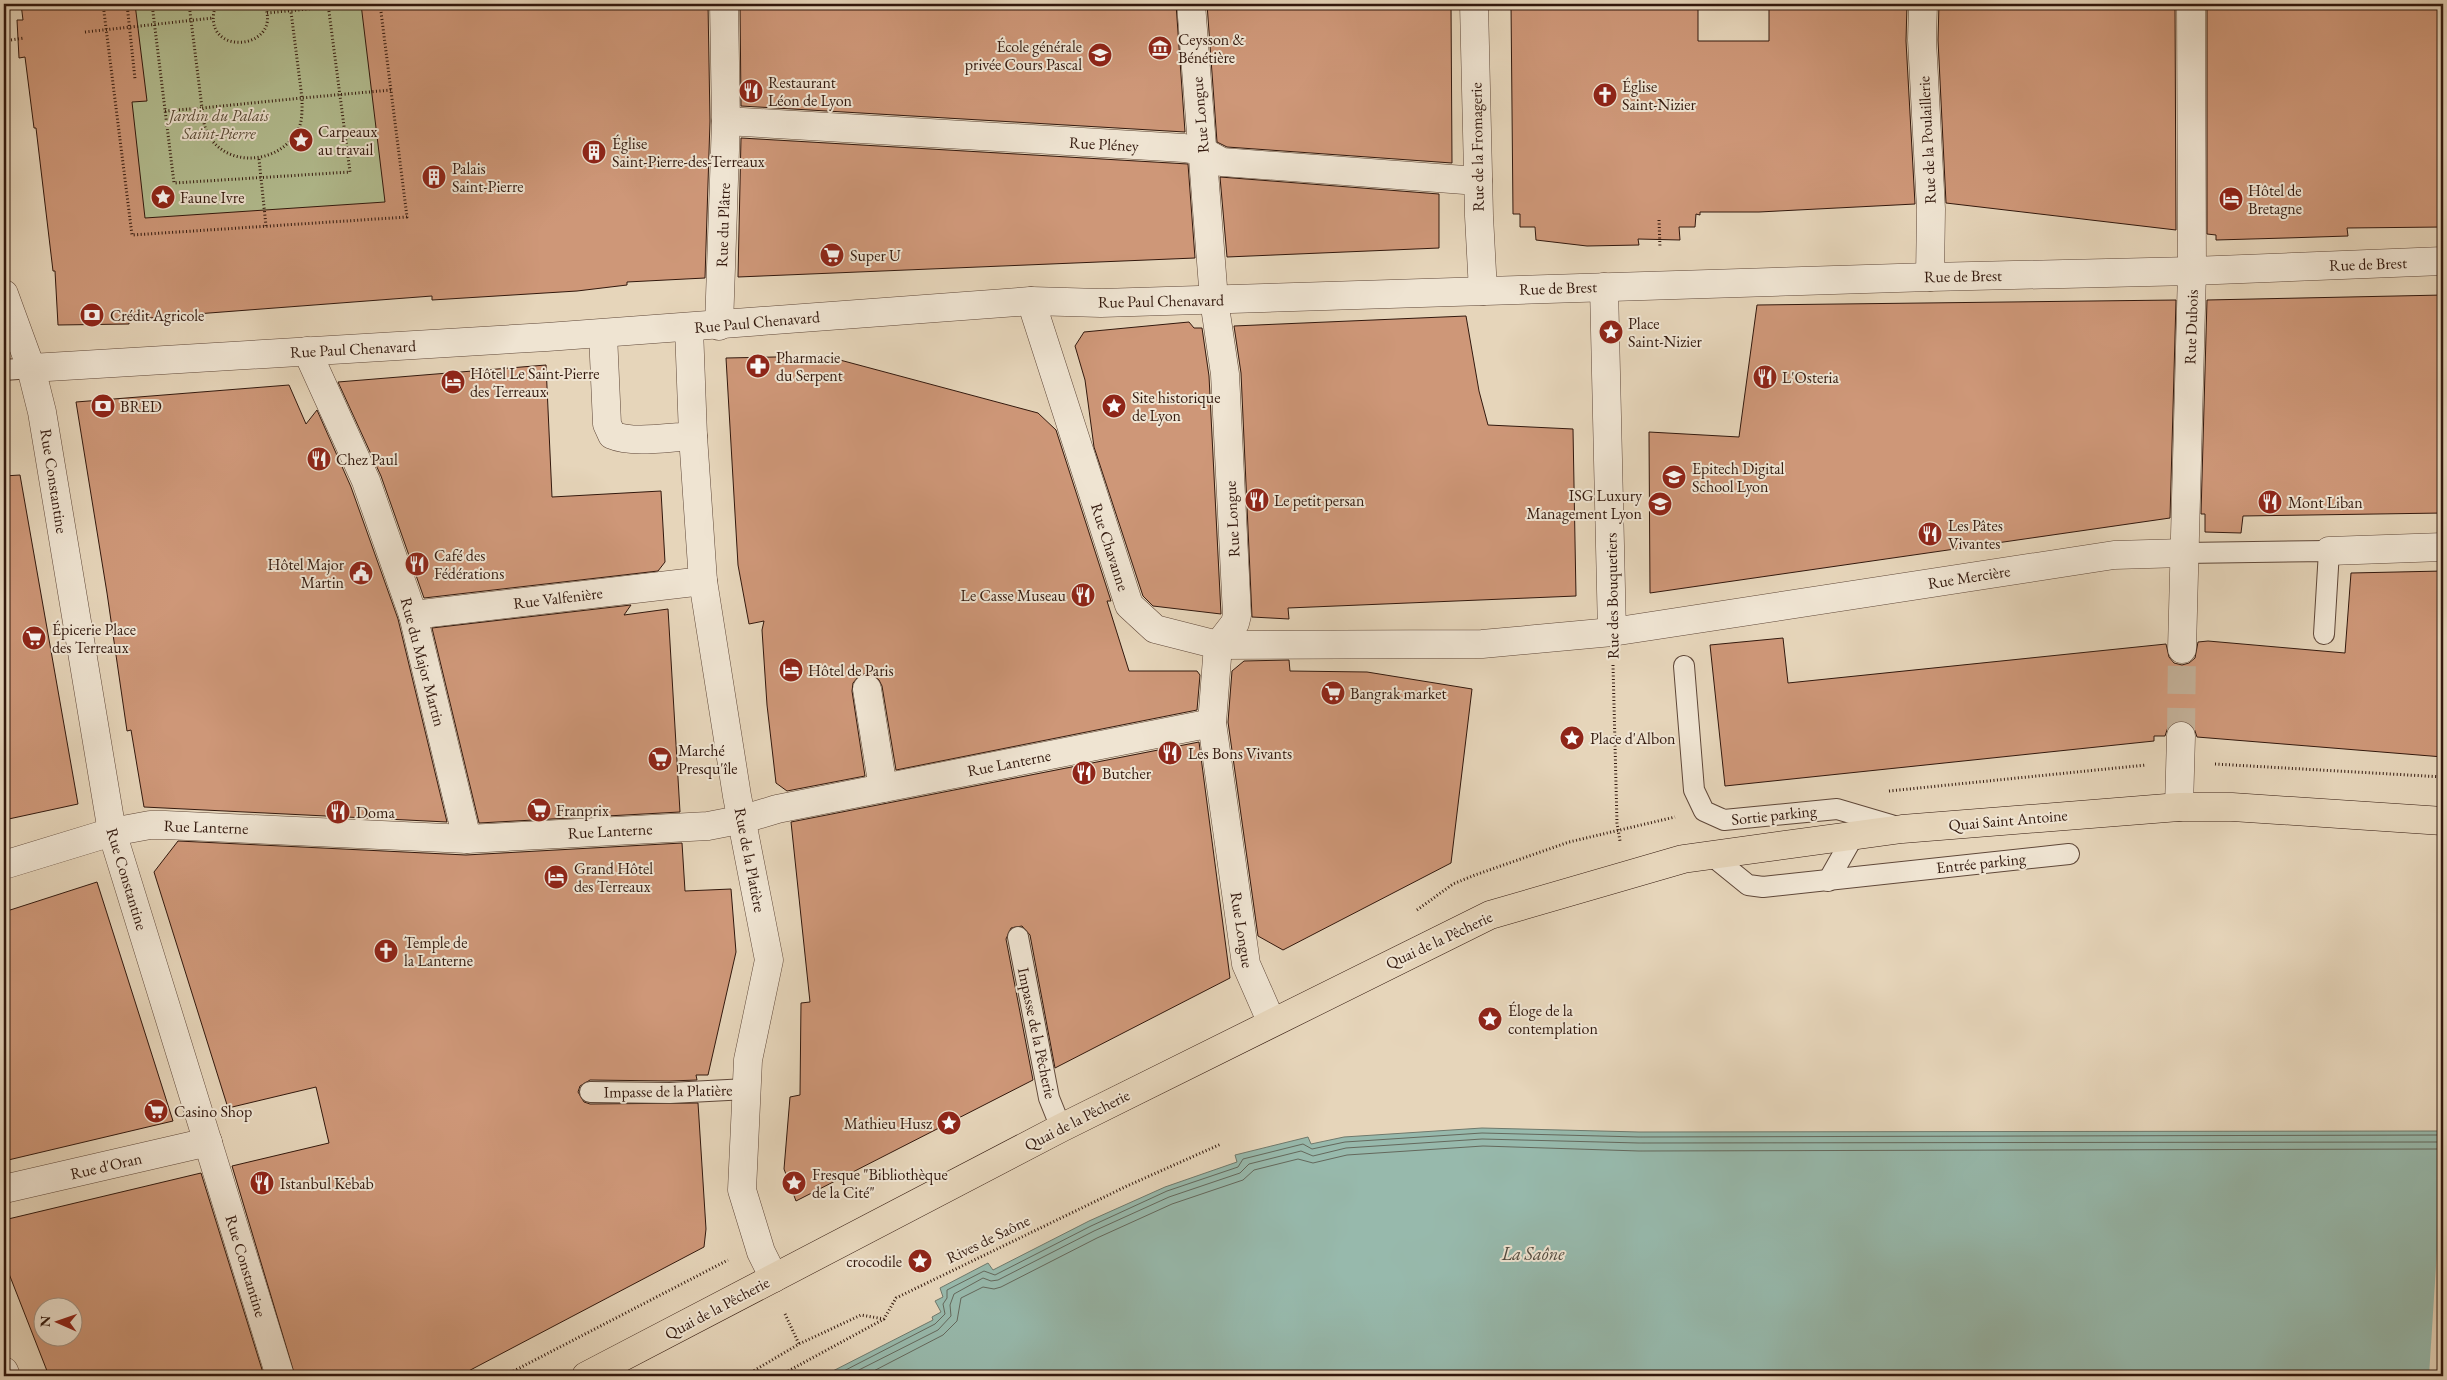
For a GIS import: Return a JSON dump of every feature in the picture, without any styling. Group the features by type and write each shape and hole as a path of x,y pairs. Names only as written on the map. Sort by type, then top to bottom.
{"main road":[{"name":"Quai Saint Antoine","path":"1578,888 1683,859 1854,835 1902,829 2179,807 2232,807 2443,821"},
{"name":"Quai de la Pêcherie","path":"586,1376 1061,1128 1271,1021 1490,914 1578,888"}],"street":[{"name":"Rue du Plâtre","path":"719,326 726,121 724,4"},
{"name":"Rue Longue","path":"1191,4 1214,300 1225,374 1237,616 1235,622 1218,645 1212,723 1246,964 1271,1021"},
{"name":"Rue de la Fromagerie","path":"1474,4 1478,181 1483,291"},
{"name":"Rue de la Poulaillerie","path":"1923,4 1922,40 1931,209 1930,277"},
{"name":"Rue Dubois","path":"2182,649 2192,271 2191,4"},
{"name":"Rue Pléney","path":"726,121 1184,148 1202,151 1222,162 1478,181"},
{"name":"Rue de Brest","path":"1483,291 2192,271 2443,261"},
{"name":"Rue des Bouquetiers","path":"1604,287 1612,632"},
{"name":"Rue Paul Chenavard","path":"31,368 603,334 1031,301 1101,303 1483,291"},
{"name":"Rue Constantine","path":"4,294 31,368 42,412 112,832 280,1376"},
{"name":"Rue Chavanne","path":"1031,301 1129,605 1155,629 1218,645 1494,643 1612,632"},
{"name":"Rue de la Platière","path":"689,328 693,436 703,581 738,796 744,819 769,960 748,1060 742,1190 759,1245 774,1278"},
{"path":"603,334 607,424 612,435 622,439 693,436"},
{"name":"Rue du Major Martin","path":"307,351 366,481 412,615 467,839"},
{"name":"Rue Mercière","path":"2329,561 2443,547"},
{"name":"Rue Mercière","path":"1612,632 2114,555 2184,553"},
{"name":"Rue Valfenière","path":"412,615 703,581"},
{"path":"867,689 883,788"},
{"name":"Rue Lanterne","path":"4,865 112,832 150,825 467,839 708,826 744,819 777,809 1212,723"},
{"path":"2179,807 2181,736"},
{"name":"Rue d'Oran","path":"4,1189 208,1142"},
{"path":"4,1371 6,1376"}],"lane":[{"path":"4,370 31,368"},
{"name":"Rue Mercière","path":"2184,553 2329,561"},
{"path":"2324,634 2329,561"},
{"path":"1684,666 1694,790 1704,811"},
{"name":"Sortie parking","path":"1704,811 1724,820 1837,809 1902,829"},
{"path":"1828,881 1854,835"},
{"name":"Entrée parking","path":"1711,855 1748,885 1776,886 2069,854"},
{"name":"Impasse de la Pêcherie","path":"1018,937 1049,1098 1061,1128"},
{"name":"Impasse de la Platière","path":"590,1092 670,1093 747,1089"}],"path":[{"path":"145,4 103,6 132,235 407,217 380,4"},
{"path":"152,4 174,183 350,172 328,5"},
{"path":"189,4 205,127 216,143 228,153 245,158 259,159 286,146 298,131 302,118 302,98 290,4"},
{"path":"216,4 212,18 221,36 237,43 246,43 262,33 266,24 267,13 264,4"},
{"path":"267,13 328,5 358,4"},
{"path":"127,5 135,79"},
{"path":"85,32 212,18"},
{"path":"11,40 24,38"},
{"path":"165,111 391,90"},
{"path":"259,159 266,226"},
{"path":"1660,220 1660,248"},
{"name":"Rue des Bouquetiers","path":"1612,632 1617,823 1626,874"},
{"path":"1886,791 2150,764"},
{"path":"2212,764 2443,777"},
{"path":"1647,822 1704,811"},
{"name":"Rives de Saône","path":"884,1319 896,1298 1110,1194 1221,1144"},
{"path":"504,1376 759,1245"},
{"path":"786,1314 799,1344"},
{"path":"745,1376 799,1344 861,1315 884,1319"},
{"path":"779,1376 884,1319"}],"green space":[{"name":"Jardin du Palais Saint-Pierre","path":"82,4 393,4 422,232 112,252"}],"water":[{"name":"La Saône","path":"1482,1128 1639,1132 2443,1131 2443,1376 823,1376 933,1320 932,1317 941,1312 935,1301 943,1297 940,1288 988,1263 993,1270 1089,1221 1165,1187 1237,1162 1235,1155 1308,1137 1311,1144 1344,1137"}],"pier":[{"path":"2443,1156 2443,1376 2429,1376"}],"building":[{"path":"21,4 135,4 147,101 132,102 145,218 385,202 361,4 708,4 710,121 705,278 627,282 627,285 577,291 432,300 432,296 170,316 129,320 129,324 58,325 55,271 53,271 36,128 34,128 25,57 19,58 17,20 23,20"},
{"path":"740,4 1176,4 1185,132 741,106"},
{"path":"1207,4 1451,4 1452,163 1227,147 1217,142"},
{"path":"1511,4 1698,4 1698,41 1769,41 1769,4 1907,4 1906,41 1915,204 1759,212 1700,212 1700,215 1696,214 1695,227 1679,227 1680,240 1638,239 1639,245 1587,246 1536,240 1535,227 1520,227 1520,214 1513,214"},
{"path":"1939,4 2175,4 2176,230 1946,203 1938,40"},
{"path":"2207,4 2443,4 2443,227 2347,228 2348,236 2286,238 2216,240 2216,235 2207,234"},
{"path":"741,138 1188,164 1195,258 738,277"},
{"path":"1220,177 1439,194 1439,248 1227,257"},
{"path":"2443,295 2443,513 2243,516 2241,533 2205,532 2205,514 2201,514 2207,300"},
{"path":"2176,300 2170,518 1650,593 1649,432 1739,437 1757,305"},
{"path":"1466,316 1479,391 1488,425 1573,429 1576,596 1288,608 1289,619 1252,617 1241,373 1234,326"},
{"path":"1189,322 1194,328 1202,328 1209,376 1221,614 1153,606 1143,596 1094,447 1085,380 1075,346 1084,332"},
{"path":"825,356 1038,413 1056,430 1111,601 1107,601 1129,671 1197,671 1200,675 1197,710 896,770 882,686 873,675 864,674 853,683 852,691 865,776 787,791 776,783 767,705 762,630 764,621 749,624 738,565 726,358"},
{"path":"546,365 552,497 661,491 665,562 658,571 424,598 381,476 338,382"},
{"path":"289,385 306,424 317,410 351,487 398,619 447,822 144,807 131,730 127,731 76,402"},
{"path":"20,475 78,804 4,820 4,476"},
{"path":"2443,571 2443,757 2197,737 2194,728 2189,722 2181,720 2174,722 2168,727 2165,736 2154,736 2154,741 1725,786 1710,645 1783,638 1788,683 2166,644 2169,657 2174,663 2182,665 2189,663 2195,658 2198,642 2208,641 2345,653 2351,573"},
{"path":"631,605 624,615 668,609 680,812 479,823 432,628"},
{"path":"1289,660 1290,671 1367,672 1472,689 1451,863 1283,950 1258,936 1228,722 1232,671 1244,661"},
{"path":"1199,742 1230,978 1055,1068 1030,935 1022,926 1011,928 1006,939 1033,1080 796,1201 784,1169 790,1097 800,1095 801,1003 810,1002 791,822"},
{"path":"178,841 466,855 682,843 685,891 731,889 736,952 708,1075 696,1075 697,1080 590,1080 580,1086 578,1092 584,1102 590,1104 698,1103 706,1229 704,1247 459,1376 295,1376 232,1166 329,1143 316,1087 228,1108 154,872"},
{"path":"97,882 173,1121 4,1161 4,912"},
{"path":"201,1173 264,1376 49,1376 38,1348 82,1348 82,1298 32,1298 32,1333 4,1261 4,1220"}],"tunnel":[{"path":"2181,736 2182,649"}],"place":[{"name":"Ceysson & Bénétière","path":"1160,48"},
{"name":"École générale privée Cours Pascal","path":"1100,55"},
{"name":"Restaurant Léon de Lyon","path":"751,91"},
{"name":"Église Saint-Nizier","path":"1605,95"},
{"name":"Carpeaux au travail","path":"301,140"},
{"name":"Église Saint-Pierre-des-Terreaux","path":"594,152"},
{"name":"Palais Saint-Pierre","path":"434,177"},
{"name":"Faune Ivre","path":"163,197"},
{"name":"Hôtel de Bretagne","path":"2231,199"},
{"name":"Super U","path":"832,255"},
{"name":"Crédit Agricole","path":"92,315"},
{"name":"Place Saint-Nizier","path":"1611,332"},
{"name":"Pharmacie du Serpent","path":"758,366"},
{"name":"L'Osteria","path":"1765,377"},
{"name":"Hôtel Le Saint-Pierre des Terreaux","path":"453,382"},
{"name":"BRED","path":"103,406"},
{"name":"Site historique de Lyon","path":"1114,406"},
{"name":"Chez Paul","path":"319,459"},
{"name":"Epitech Digital School Lyon","path":"1674,477"},
{"name":"Le petit persan","path":"1257,500"},
{"name":"Mont Liban","path":"2270,502"},
{"name":"ISG Luxury Management Lyon","path":"1660,504"},
{"name":"Les Pâtes Vivantes","path":"1930,534"},
{"name":"Café des Fédérations","path":"417,564"},
{"name":"Hôtel Major Martin","path":"361,573"},
{"name":"Le Casse Museau","path":"1083,595"},
{"name":"Épicerie Place des Terreaux","path":"34,638"},
{"name":"Hôtel de Paris","path":"791,670"},
{"name":"Bangrak market","path":"1333,693"},
{"name":"Place d'Albon","path":"1572,738"},
{"name":"Les Bons Vivants","path":"1170,753"},
{"name":"Marché Presqu'île","path":"660,759"},
{"name":"Butcher","path":"1084,773"},
{"name":"Franprix","path":"539,810"},
{"name":"Doma","path":"338,812"},
{"name":"Grand Hôtel des Terreaux","path":"556,877"},
{"name":"Temple de la Lanterne","path":"386,951"},
{"name":"Éloge de la contemplation","path":"1490,1019"},
{"name":"Casino Shop","path":"156,1111"},
{"name":"Mathieu Husz","path":"949,1123"},
{"name":"Istanbul Kebab","path":"262,1183"},
{"name":"Fresque \"Bibliothèque de la Cité\"","path":"794,1183"},
{"name":"crocodile","path":"920,1261"}]}
